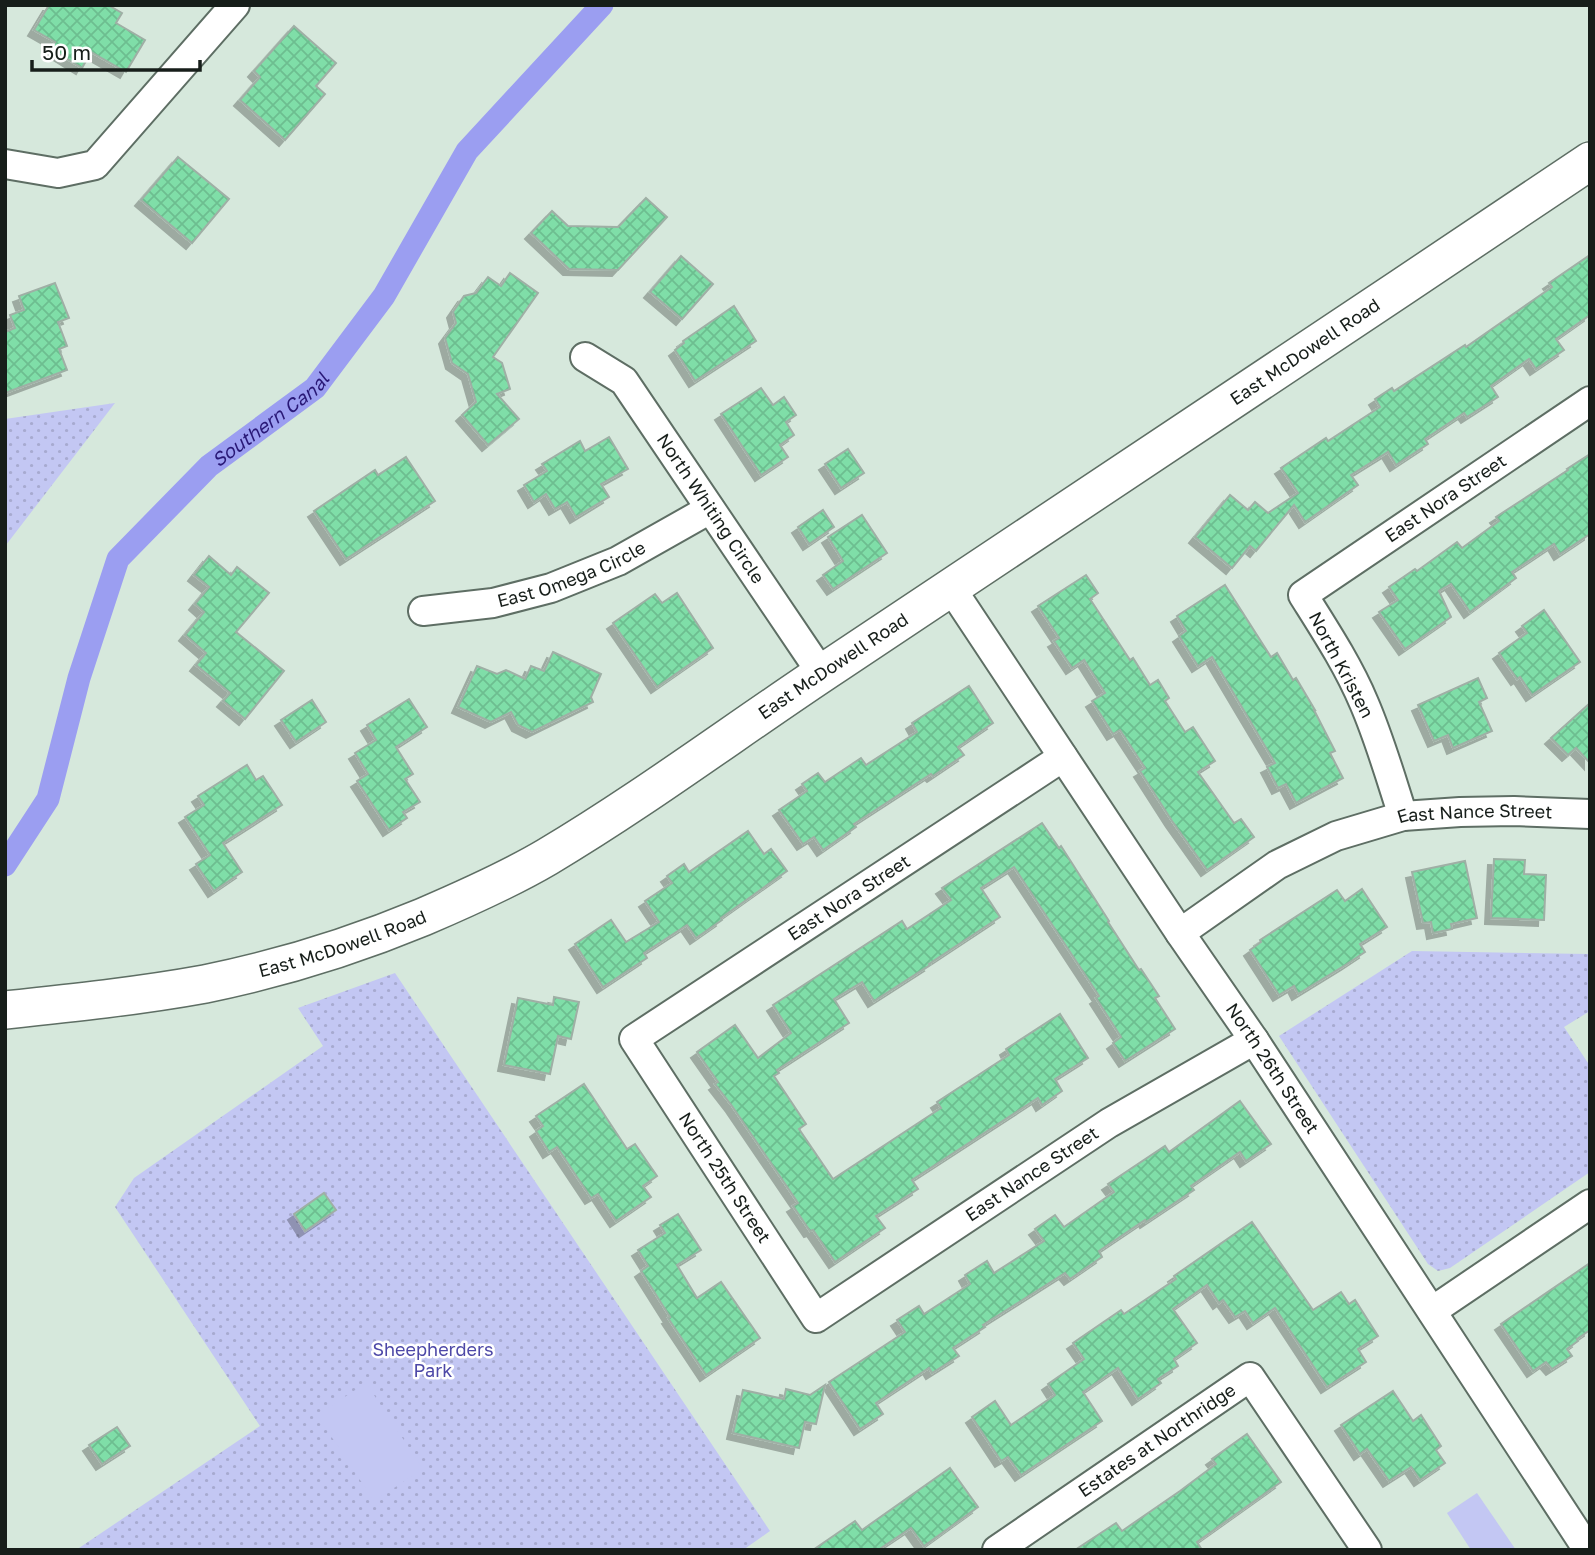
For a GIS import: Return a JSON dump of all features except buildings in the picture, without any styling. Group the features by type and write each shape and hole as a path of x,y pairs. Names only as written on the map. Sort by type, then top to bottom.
{"main road":[{"name":"East McDowell Road","path":"5,1010 140,994 214,982 269,969 375,936 425,916 542,859 603,822 1590,161"}],"street":[{"path":"5,164 58,173 95,165 235,5"},
{"name":"North Whiting Circle","path":"584,357 624,381 822,674"},
{"name":"East Nora Street","path":"1303,595 1590,401"},
{"name":"East Omega Circle","path":"423,611 493,603 551,588 618,561 710,509"},
{"name":"North 26th Street","path":"951,589 1254,1040 1588,1550"},
{"name":"North Kristen","path":"1303,595 1337,650 1364,702 1403,816"},
{"name":"East Nora Street","path":"634,1039 1063,757"},
{"name":"East Nance Street","path":"1180,933 1277,865 1336,836 1403,816 1460,812 1590,814"},
{"name":"North 25th Street","path":"634,1039 816,1318"},
{"name":"East Nance Street","path":"816,1318 1109,1123 1254,1040"},
{"path":"1432,1311 1590,1204"},
{"name":"Estates at Northridge","path":"997,1550 1250,1377 1367,1550"}],"green space":[{"path":"115,403 6,545 5,546 5,419"},
{"path":"1412,951 1590,954 1590,1011 1564,1027 1590,1066 1590,1172 1450,1268 1438,1271 1428,1264 1279,1036"},
{"name":"Sheepherders Park","path":"395,973 770,1531 743,1550 76,1550 260,1426 115,1207 134,1178 323,1046 298,1008"},
{"path":"366,1383 423,1469 374,1501 317,1415"},
{"path":"1477,1493 1516,1550 1471,1550 1447,1513"}],"waterway":[{"name":"Southern Canal","path":"5,865 48,799 79,678 118,559 209,466 315,388 384,296 467,151 602,5"}]}
